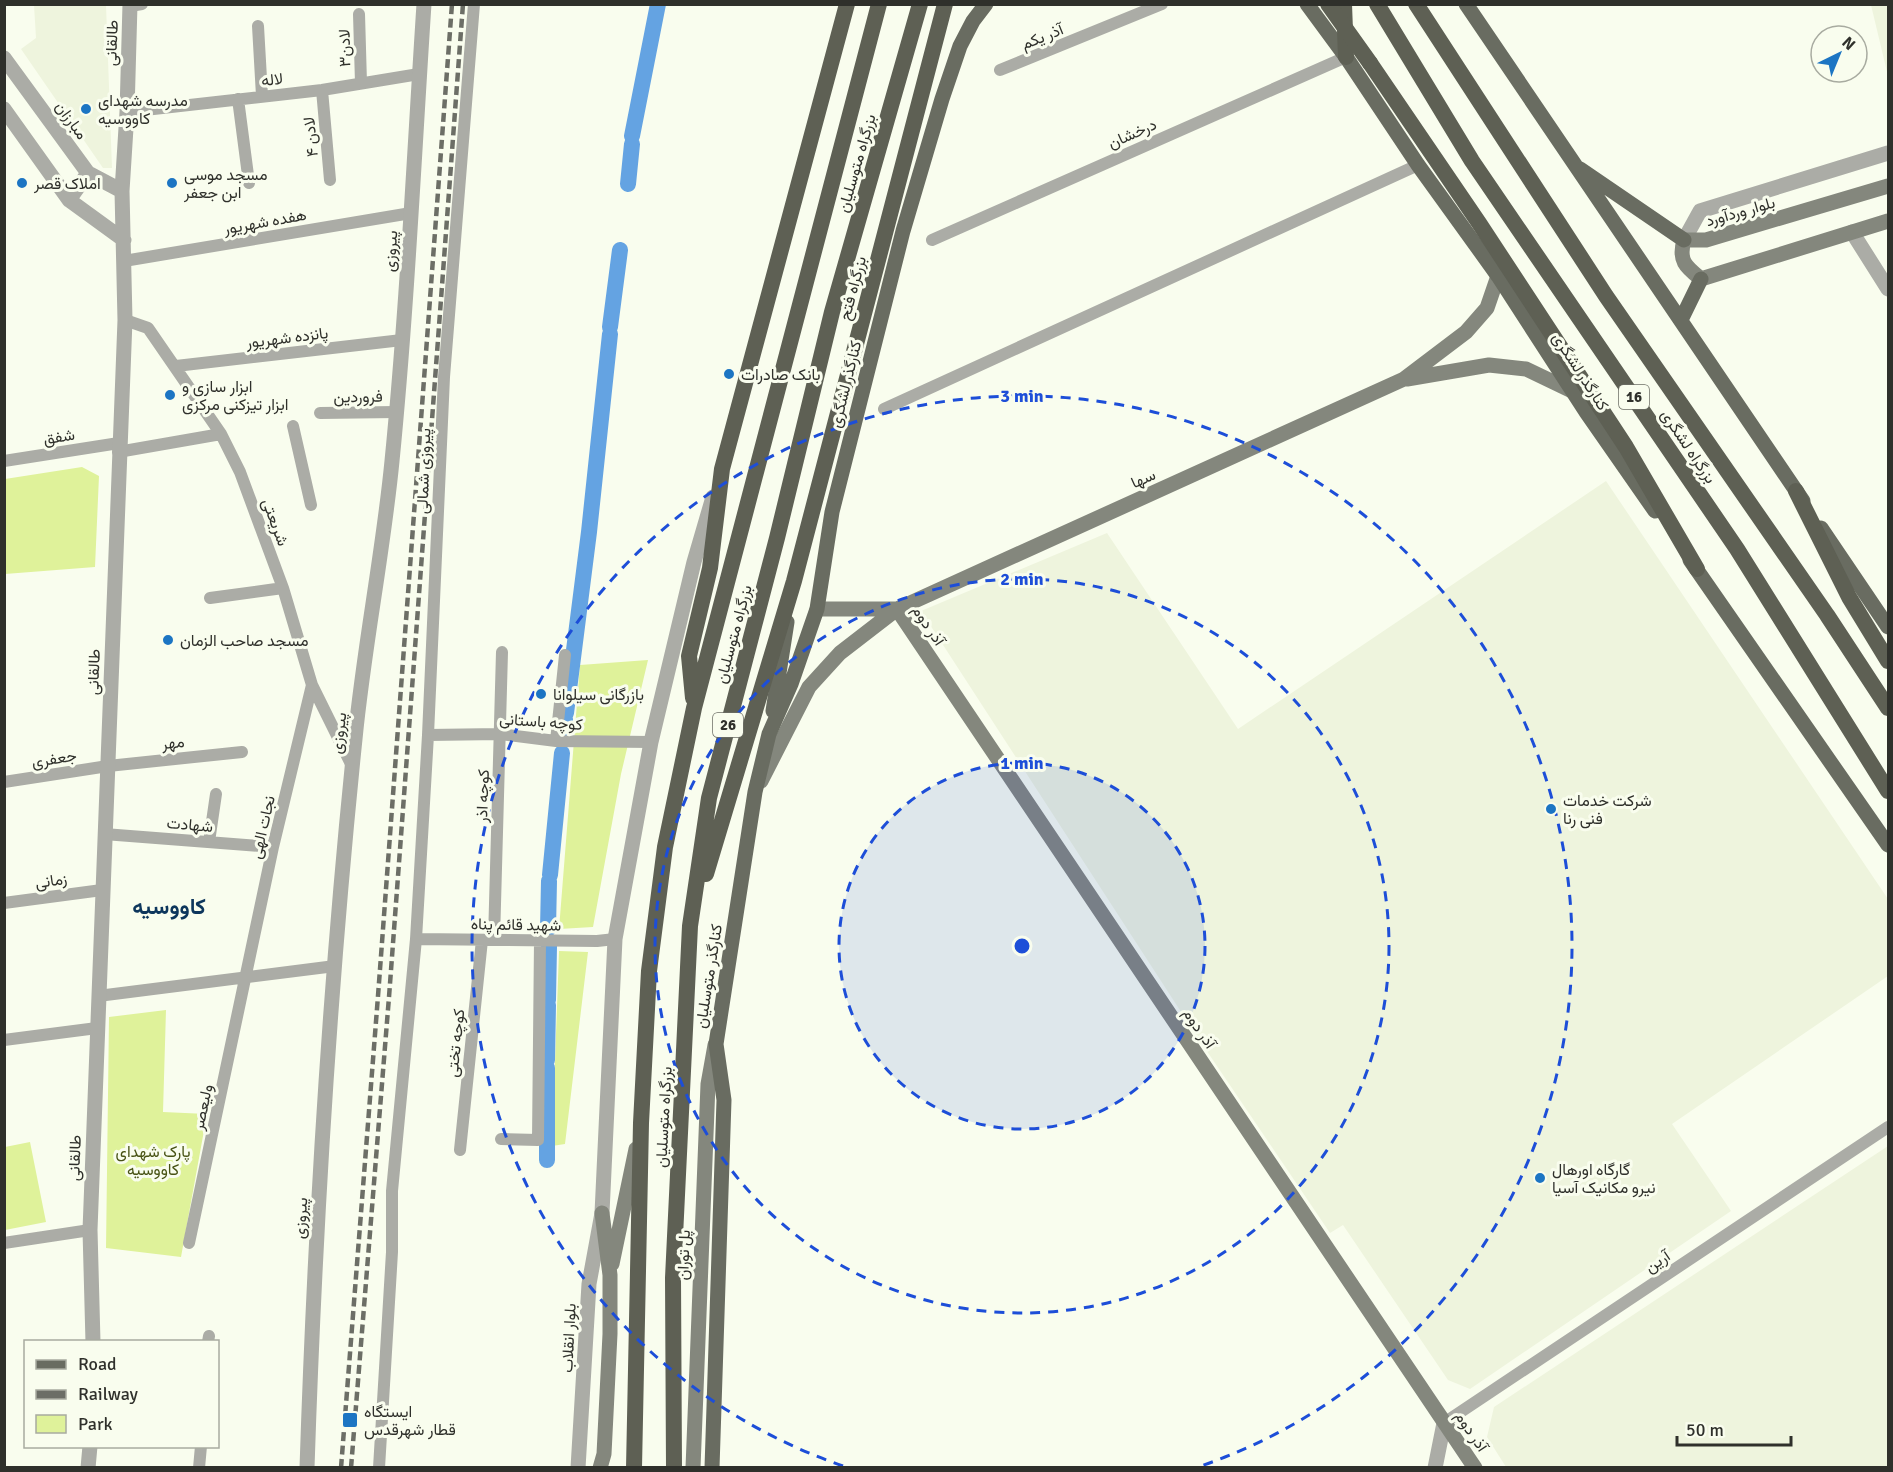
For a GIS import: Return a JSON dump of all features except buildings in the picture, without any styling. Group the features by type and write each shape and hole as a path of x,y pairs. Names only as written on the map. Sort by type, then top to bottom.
{"highway":[{"path":"694,708 689,656 710,568 722,469 847,4"},
{"name":"بزرگراه متوسلیان","path":"634,1467 641,1123 649,971 665,847 694,708 879,4"},
{"name":"بزرگراه متوسلیان","path":"674,1467 674,1278 690,926 709,798 774,549 832,312 920,4"},
{"name":"بزرگراه فتح","path":"690,926 794,581 945,4"},
{"path":"1328,4 1479,223 1626,447 1697,569"},
{"path":"1344,4 1346,57"},
{"name":"بزرگراه لشگری","path":"1377,4 1472,161 1737,549 1888,791"},
{"name":"بزرگراه لشگری","path":"1416,4 1606,296 1827,615 1888,708"},
{"path":"1796,491 1849,597 1888,661"}],"main road":[{"name":"کنارگذر لشگری","path":"817,609 832,512 903,231 960,46 986,4"},
{"name":"کنارگذر لشگری","path":"1306,4 1346,57 1418,165 1498,276 1572,391 1888,844"},
{"path":"1466,4 1888,627"},
{"path":"1573,164 1684,240 1681,253 1687,267 1701,279"},
{"name":"بلوار وردآورد","path":"1684,240 1706,240 1888,186"},
{"path":"1681,320 1701,279 1888,221"},
{"path":"1404,379 1466,332 1487,308 1498,276"},
{"path":"1404,379 1489,365 1526,369 1572,391"},
{"name":"سها","path":"755,792 809,687 840,653 897,609 1404,379"},
{"path":"769,734 794,581"},
{"name":"سها","path":"817,609 897,609"},
{"name":"کنارگذر متوسلیان","path":"712,1467 724,1100 716,1044 755,792 769,734 792,684 817,609"},
{"name":"آذر دوم","path":"897,609 1475,1467"},
{"name":"پل توران","path":"693,1467 708,1084 716,1044"},
{"path":"610,1275 641,1123"},
{"path":"600,1467 605,1445 610,1334 610,1275 602,1213"}],"street":[{"name":"پیروزی","path":"307,1467 313,1288 335,966 352,766 392,465 424,4"},
{"name":"پیروزی شمالی","path":"379,1467 392,1252 392,1191 416,939 428,735 444,377 474,4"},
{"name":"آذر یکم","path":"1000,70 1162,4"},
{"name":"طالقانی","path":"93,1340 90,1230 125,320 122,191 134,5"},
{"name":"لادن۳","path":"359,14 361,83"},
{"path":"258,26 262,96"},
{"name":"درخشان","path":"932,240 1346,57"},
{"name":"مبارزان","path":"4,58 88,172 122,191"},
{"name":"لاله","path":"127,112 322,90 419,74"},
{"name":"لادن ۴","path":"322,90 330,180"},
{"path":"238,99 249,183"},
{"path":"4,109 69,200 124,240"},
{"name":"بلوار وردآورد","path":"1684,240 1700,211 1888,153"},
{"path":"884,409 1418,165"},
{"path":"69,200 88,172"},
{"name":"هفده شهریور","path":"124,261 411,213"},
{"path":"1852,232 1888,289"},
{"name":"شریعتی","path":"125,320 148,328 221,434 240,472 283,588 312,685 352,766"},
{"name":"پانزده شهریور","path":"176,366 402,340"},
{"name":"فروردین","path":"320,413 396,412"},
{"path":"293,426 311,505"},
{"name":"شفق","path":"4,461 221,434"},
{"name":"بلوار انقلاب","path":"578,1467 589,1284 602,1213 615,939 651,742 694,562 722,469"},
{"path":"210,598 283,588"},
{"name":"کوچه اذر","path":"488,940 500,734 502,652"},
{"path":"556,741 565,655"},
{"name":"نجات الهی","path":"247,978 273,847 312,685"},
{"name":"کوچه باستانی","path":"428,735 500,734 556,741 651,742"},
{"name":"مهر","path":"108,766 242,752"},
{"name":"جعفری","path":"4,782 108,766"},
{"path":"209,842 216,794"},
{"name":"شهادت","path":"104,834 273,847"},
{"name":"زمانی","path":"4,903 102,890"},
{"name":"شهید قائم پناه","path":"416,939 540,941 615,939"},
{"name":"کوچه تختی","path":"460,1150 488,940"},
{"path":"501,1139 538,1140 540,941"},
{"path":"99,996 335,966"},
{"name":"ولیعصر","path":"189,1243 247,978"},
{"path":"4,1040 97,1028"},
{"name":"آرین","path":"1444,1423 1888,1127"},
{"path":"4,1243 90,1230"},
{"path":"1435,1467 1444,1423"},
{"path":"627,1467 635,1438"},
{"path":"88,1467 90,1448"},
{"path":"199,1467 201,1448"}],"shaded area":[{"name":"مدرسه شهدای کاووسیه","path":"34,5 106,5 112,168 103,168 21,49 36,38"},
{"path":"1871,5 1888,5 1888,76"},
{"path":"1606,481 1888,899 1888,976 1672,1124 1731,1211 1470,1389 1448,1380 1343,1225 1330,1233 1198,1038 921,611 1107,533 1238,729"},
{"path":"1888,1146 1888,1467 1506,1467 1487,1437 1494,1407"}],"green space":[{"path":"82,467 99,476 95,567 5,574 5,479"},
{"path":"648,660 621,774 593,927 559,929 580,665"},
{"path":"559,951 588,952 565,1144 552,1146"},
{"name":"پارک شهدای کاووسیه","path":"166,1010 163,1112 207,1114 181,1257 106,1248 109,1017"},
{"path":"30,1142 46,1222 5,1230 5,1147"}],"waterway":[{"path":"632,136 658,4"},
{"path":"628,184 632,144"},
{"path":"610,327 620,250"},
{"path":"566,713 589,532 610,334"},
{"path":"564,737 565,719"},
{"path":"550,875 562,753"},
{"path":"548,929 549,881"},
{"path":"548,1000 549,946"},
{"path":"547,1060 548,1005"},
{"path":"547,1068 547,1160"}],"railway":[{"path":"341,1468 452,4"},
{"path":"351,1468 389,997 463,4"}],"place":[{"name":"مدرسه شهدای کاووسیه","path":"86,109"},
{"name":"املاک قصر","path":"22,183"},
{"name":"مسجد موسی ابن جعفر","path":"172,183"},
{"name":"بانک صادرات","path":"729,374"},
{"name":"ابزار سازی و ابزار تیزکنی مرکزی","path":"170,395"},
{"name":"مسجد صاحب الزمان","path":"168,640"},
{"name":"بازرگانی سیلوانا","path":"541,694"},
{"name":"شرکت خدمات فنی رنا","path":"1551,809"},
{"name":"گارگاه اورهال نیرو مکانیک آسیا","path":"1540,1178"},
{"name":"ایستگاه قطار شهرقدس","path":"350,1420"}],"district":[{"name":"کاووسیه","path":"169,906"}]}
